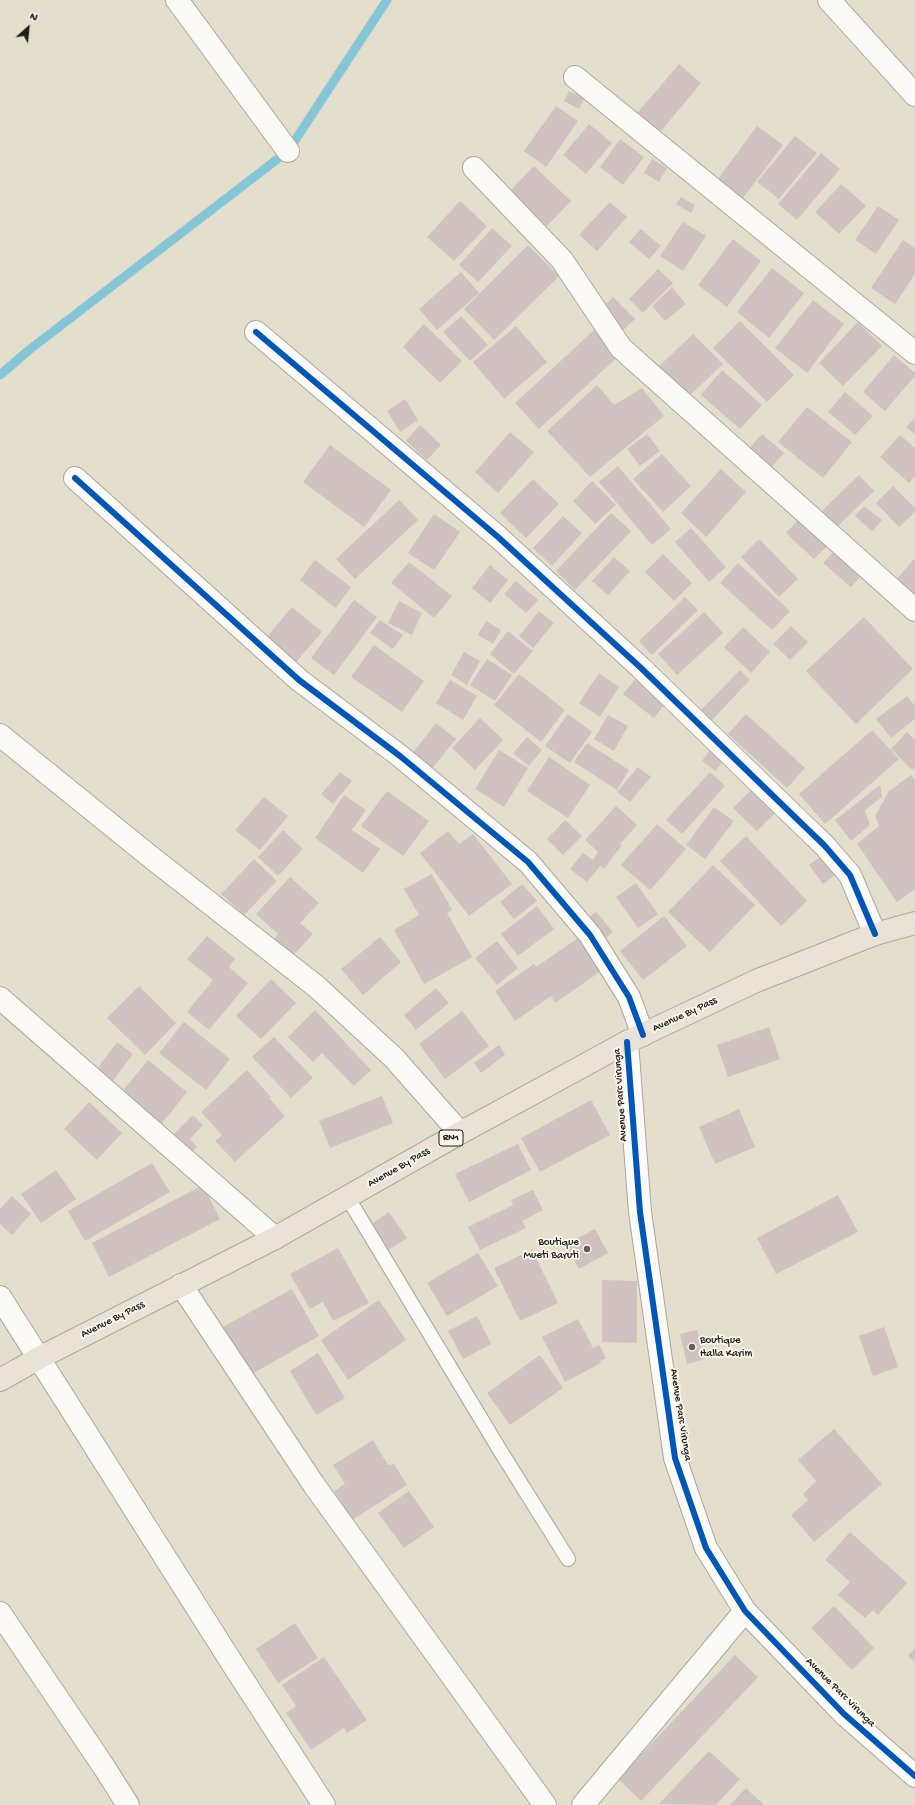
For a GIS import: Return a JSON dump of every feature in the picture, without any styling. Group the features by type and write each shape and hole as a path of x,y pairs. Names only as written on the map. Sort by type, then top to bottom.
{"highway":[{"name":"Avenue By Pass","path":"0,1380 39,1358 275,1238 348,1198 460,1133 635,1038 756,981 875,934 915,923"}],"street":[{"path":"177,0 288,151"},
{"path":"829,0 915,95"},
{"path":"575,77 915,353"},
{"path":"474,168 562,260 621,348 915,610"},
{"path":"256,332 498,537 641,668 798,820 850,875 875,934"},
{"name":"Avenue Parc Virunga","path":"75,478 299,680 400,756 528,862 590,935 630,997 635,1038 640,1212 675,1458 706,1548 746,1611 844,1714 915,1776"},
{"path":"0,735 152,858 318,987 394,1058 460,1133"},
{"path":"0,998 275,1238"},
{"path":"181,1285 314,1485 545,1805"},
{"path":"0,1297 324,1805"},
{"path":"583,1805 746,1611"},
{"path":"0,1613 128,1805"}],"lane":[{"path":"348,1198 497,1446 568,1559"}],"building":[{"path":"679,64 701,83 657,136 634,117"},
{"path":"569,91 584,98 579,109 564,101"},
{"path":"556,106 578,121 546,167 524,151"},
{"path":"589,124 612,143 586,174 563,155"},
{"path":"757,126 783,145 743,198 718,179"},
{"path":"795,136 817,153 779,199 757,182"},
{"path":"620,139 644,157 623,185 600,167"},
{"path":"821,153 840,169 797,220 778,204"},
{"path":"652,159 667,168 659,182 644,173"},
{"path":"534,166 571,201 547,226 510,191"},
{"path":"841,184 866,206 839,234 815,212"},
{"path":"681,197 695,205 691,213 676,204"},
{"path":"460,201 487,226 454,261 427,237"},
{"path":"610,202 627,217 597,251 579,235"},
{"path":"878,206 899,220 876,254 855,240"},
{"path":"683,222 706,236 683,271 660,256"},
{"path":"492,228 512,246 478,282 459,265"},
{"path":"641,229 661,246 649,259 629,242"},
{"path":"733,239 761,261 727,307 698,285"},
{"path":"903,240 915,248 915,274 895,304 871,288"},
{"path":"528,245 559,276 494,340 464,309"},
{"path":"772,268 804,293 769,338 737,312"},
{"path":"658,269 673,283 643,313 629,299"},
{"path":"461,272 479,293 437,330 419,309"},
{"path":"672,287 686,304 665,321 652,306"},
{"path":"613,297 635,319 622,331 600,310"},
{"path":"813,300 844,324 807,373 775,348"},
{"path":"461,316 488,345 470,361 443,332"},
{"path":"740,321 794,375 767,402 713,348"},
{"path":"858,322 882,346 843,386 819,363"},
{"path":"424,324 462,361 440,383 403,347"},
{"path":"516,326 547,362 504,399 473,362"},
{"path":"594,330 619,356 539,429 515,403"},
{"path":"693,334 723,364 684,401 655,370"},
{"path":"894,355 915,373 915,376 885,411 863,392"},
{"path":"722,370 762,405 740,429 701,395"},
{"path":"597,385 614,405 642,388 664,416 590,477 547,431"},
{"path":"845,392 873,416 855,435 828,412"},
{"path":"405,399 418,420 400,432 387,411"},
{"path":"807,407 852,442 823,478 778,442"},
{"path":"915,418 915,435 906,427"},
{"path":"420,425 441,445 427,460 406,441"},
{"path":"510,432 534,452 498,493 475,472"},
{"path":"647,434 660,451 640,466 627,449"},
{"path":"762,434 784,453 768,471 746,452"},
{"path":"900,435 915,448 915,476 909,483 880,457"},
{"path":"330,445 391,490 364,527 303,482"},
{"path":"662,454 691,486 663,512 633,479"},
{"path":"618,466 671,529 652,545 599,482"},
{"path":"721,469 746,492 706,537 681,513"},
{"path":"859,475 874,491 836,528 821,512"},
{"path":"533,479 559,504 526,538 500,513"},
{"path":"592,481 616,505 595,524 573,501"},
{"path":"893,486 915,508 915,512 899,527 876,503"},
{"path":"399,500 418,520 355,579 336,559"},
{"path":"864,506 882,520 872,531 855,516"},
{"path":"611,513 631,531 575,590 556,571"},
{"path":"434,514 460,532 434,570 408,553"},
{"path":"563,516 582,533 552,566 533,548"},
{"path":"798,520 827,546 814,559 786,533"},
{"path":"691,528 726,567 709,582 675,542"},
{"path":"759,539 798,579 779,597 741,557"},
{"path":"833,552 861,576 851,587 823,563"},
{"path":"663,554 692,583 674,601 645,572"},
{"path":"614,557 630,571 608,595 592,581"},
{"path":"915,558 915,596 896,580"},
{"path":"315,560 351,587 336,608 300,580"},
{"path":"409,562 452,596 434,618 391,583"},
{"path":"738,563 790,611 772,630 720,583"},
{"path":"490,565 508,580 490,603 472,588"},
{"path":"516,581 538,600 526,613 504,594"},
{"path":"685,597 698,610 652,655 639,641"},
{"path":"354,600 377,617 334,675 311,658"},
{"path":"399,601 422,613 412,635 388,623"},
{"path":"292,607 322,632 296,662 267,637"},
{"path":"539,611 554,623 533,648 519,636"},
{"path":"704,612 723,633 677,675 658,654"},
{"path":"864,617 913,669 856,724 806,671"},
{"path":"380,620 403,635 393,649 370,633"},
{"path":"486,621 501,630 493,644 478,635"},
{"path":"791,626 808,642 790,660 773,644"},
{"path":"743,627 770,652 751,673 724,647"},
{"path":"508,631 533,651 514,674 490,654"},
{"path":"374,645 424,681 402,712 351,677"},
{"path":"464,652 480,661 467,685 451,675"},
{"path":"487,659 512,675 495,701 470,685"},
{"path":"740,670 750,680 711,721 700,711"},
{"path":"599,673 619,687 600,717 579,703"},
{"path":"519,674 565,710 541,742 494,705"},
{"path":"637,677 667,701 654,718 623,694"},
{"path":"450,680 477,696 463,720 436,703"},
{"path":"907,696 915,706 915,719 891,738 876,719"},
{"path":"568,714 592,732 570,763 545,746"},
{"path":"746,714 805,768 787,788 728,734"},
{"path":"608,715 628,726 614,751 594,739"},
{"path":"480,718 503,740 475,770 452,748"},
{"path":"436,723 456,739 430,771 411,755"},
{"path":"872,730 899,759 825,824 799,794"},
{"path":"907,732 915,740 915,768 912,770 891,749"},
{"path":"527,737 542,750 529,766 513,753"},
{"path":"587,743 629,770 617,790 574,762"},
{"path":"711,748 725,757 716,771 702,761"},
{"path":"499,750 528,768 504,807 475,789"},
{"path":"549,757 590,785 568,818 527,791"},
{"path":"638,767 651,777 630,802 617,792"},
{"path":"340,772 352,781 333,804 321,794"},
{"path":"710,772 725,786 682,834 666,820"},
{"path":"911,775 915,780 915,889 897,902 857,844 879,826 875,816 889,791"},
{"path":"756,785 780,808 757,831 733,808"},
{"path":"880,785 882,797 865,810 870,825 851,841 835,820"},
{"path":"387,791 429,821 403,856 361,826"},
{"path":"344,795 366,810 352,830 380,849 363,873 315,838"},
{"path":"264,797 288,816 260,850 235,830"},
{"path":"616,806 637,825 620,844 622,845 604,869 600,866 587,882 570,869 583,853 593,860 598,852 585,840"},
{"path":"714,807 734,821 705,859 686,845"},
{"path":"565,820 582,836 563,855 547,839"},
{"path":"657,824 686,849 650,890 621,865"},
{"path":"283,830 303,849 278,876 258,857"},
{"path":"448,831 459,844 473,834 512,884 469,916 420,853"},
{"path":"746,836 807,901 781,926 720,861"},
{"path":"824,854 838,873 823,884 809,865"},
{"path":"254,859 277,881 244,915 221,894"},
{"path":"713,865 755,905 710,952 668,912"},
{"path":"432,874 452,910 447,913 472,957 424,984 394,930 419,915 404,889"},
{"path":"290,877 319,903 300,923 313,934 291,958 272,941 278,934 256,914"},
{"path":"636,883 658,914 638,928 616,897"},
{"path":"522,884 537,901 514,919 500,902"},
{"path":"537,906 554,929 518,956 501,934"},
{"path":"596,912 613,932 604,940 587,919"},
{"path":"664,916 687,946 643,980 620,951"},
{"path":"207,936 235,959 229,967 248,983 209,1030 187,1012 213,980 187,959"},
{"path":"380,937 401,962 363,995 341,969"},
{"path":"578,938 601,971 555,1003 551,996 515,1021 495,991 534,964 536,967"},
{"path":"497,941 518,968 497,985 475,958"},
{"path":"271,979 296,1003 261,1039 236,1016"},
{"path":"139,986 176,1023 145,1055 107,1018"},
{"path":"436,988 449,1003 416,1030 404,1015"},
{"path":"315,1010 371,1070 354,1086 322,1053 313,1062 288,1037"},
{"path":"462,1011 489,1046 445,1079 419,1044"},
{"path":"184,1022 230,1059 206,1090 159,1053"},
{"path":"769,1027 780,1059 728,1077 717,1045"},
{"path":"274,1037 313,1078 291,1098 252,1057"},
{"path":"117,1042 133,1054 112,1082 96,1070"},
{"path":"499,1045 505,1055 481,1073 474,1063"},
{"path":"148,1060 187,1092 159,1127 119,1095"},
{"path":"247,1070 271,1097 269,1098 285,1116 235,1162 215,1141 222,1135 201,1112"},
{"path":"382,1096 393,1123 330,1148 319,1121"},
{"path":"591,1100 610,1135 540,1172 521,1138"},
{"path":"89,1102 122,1133 97,1160 64,1129"},
{"path":"739,1109 755,1147 715,1164 699,1127"},
{"path":"193,1115 203,1125 190,1139 197,1147 187,1157 171,1137"},
{"path":"518,1144 531,1170 469,1202 455,1174"},
{"path":"152,1163 170,1192 85,1241 68,1211"},
{"path":"56,1170 76,1199 41,1223 21,1194"},
{"path":"203,1185 220,1219 109,1277 92,1243"},
{"path":"533,1190 543,1210 522,1221 526,1228 480,1250 468,1227 513,1205 511,1200"},
{"path":"838,1195 858,1232 776,1274 757,1238"},
{"path":"12,1196 31,1214 12,1235 0,1224 0,1209"},
{"path":"389,1212 407,1238 387,1251 370,1225"},
{"name":"Boutique Mueti Baruti","path":"595,1229 608,1253 579,1269 565,1245"},
{"path":"338,1248 369,1303 333,1321 323,1302 310,1309 290,1274"},
{"path":"532,1250 558,1303 520,1321 494,1268"},
{"path":"478,1253 498,1286 447,1316 427,1283"},
{"path":"602,1280 637,1281 637,1343 602,1342"},
{"path":"292,1289 319,1336 250,1375 223,1327"},
{"path":"379,1300 406,1340 348,1380 321,1340"},
{"path":"477,1316 491,1344 463,1359 448,1331"},
{"path":"578,1319 593,1348 599,1345 606,1358 600,1361 601,1363 565,1382 542,1337"},
{"path":"884,1327 898,1367 873,1376 859,1336"},
{"name":"Boutique Halla Karim","path":"697,1330 705,1359 687,1364 680,1334"},
{"path":"318,1353 345,1398 316,1415 290,1371"},
{"path":"540,1355 563,1388 510,1425 487,1393"},
{"path":"834,1429 882,1484 814,1542 791,1515 808,1500 803,1494 816,1481 798,1460"},
{"path":"373,1440 388,1465 394,1464 407,1485 352,1520 334,1491 345,1484 333,1465"},
{"path":"409,1491 434,1527 404,1548 378,1513"},
{"path":"850,1532 907,1583 878,1615 873,1610 865,1618 838,1595 850,1582 825,1560"},
{"path":"834,1606 874,1648 852,1670 811,1628"},
{"path":"295,1623 318,1658 278,1683 256,1649"},
{"path":"915,1648 915,1662 908,1656"},
{"path":"735,1655 758,1677 641,1801 618,1779"},
{"path":"324,1657 367,1720 347,1733 344,1728 311,1750 286,1713 296,1706 282,1685"},
{"path":"709,1751 740,1779 716,1805 659,1804"},
{"path":"746,1788 764,1805 730,1805"}],"waterway":[{"path":"0,375 29,350 288,151 387,0"}],"cycle path":[{"path":"256,332 498,537 641,668 824,845 850,875 875,934"},
{"path":"75,478 299,680 400,756 528,862 590,935 629,997 643,1035"},
{"path":"627,1042 640,1212 675,1458 706,1548 745,1611 844,1714 915,1776"}],"place":[{"name":"Boutique Mueti Baruti","path":"587,1249"},
{"name":"Boutique Halla Karim","path":"692,1347"}]}
